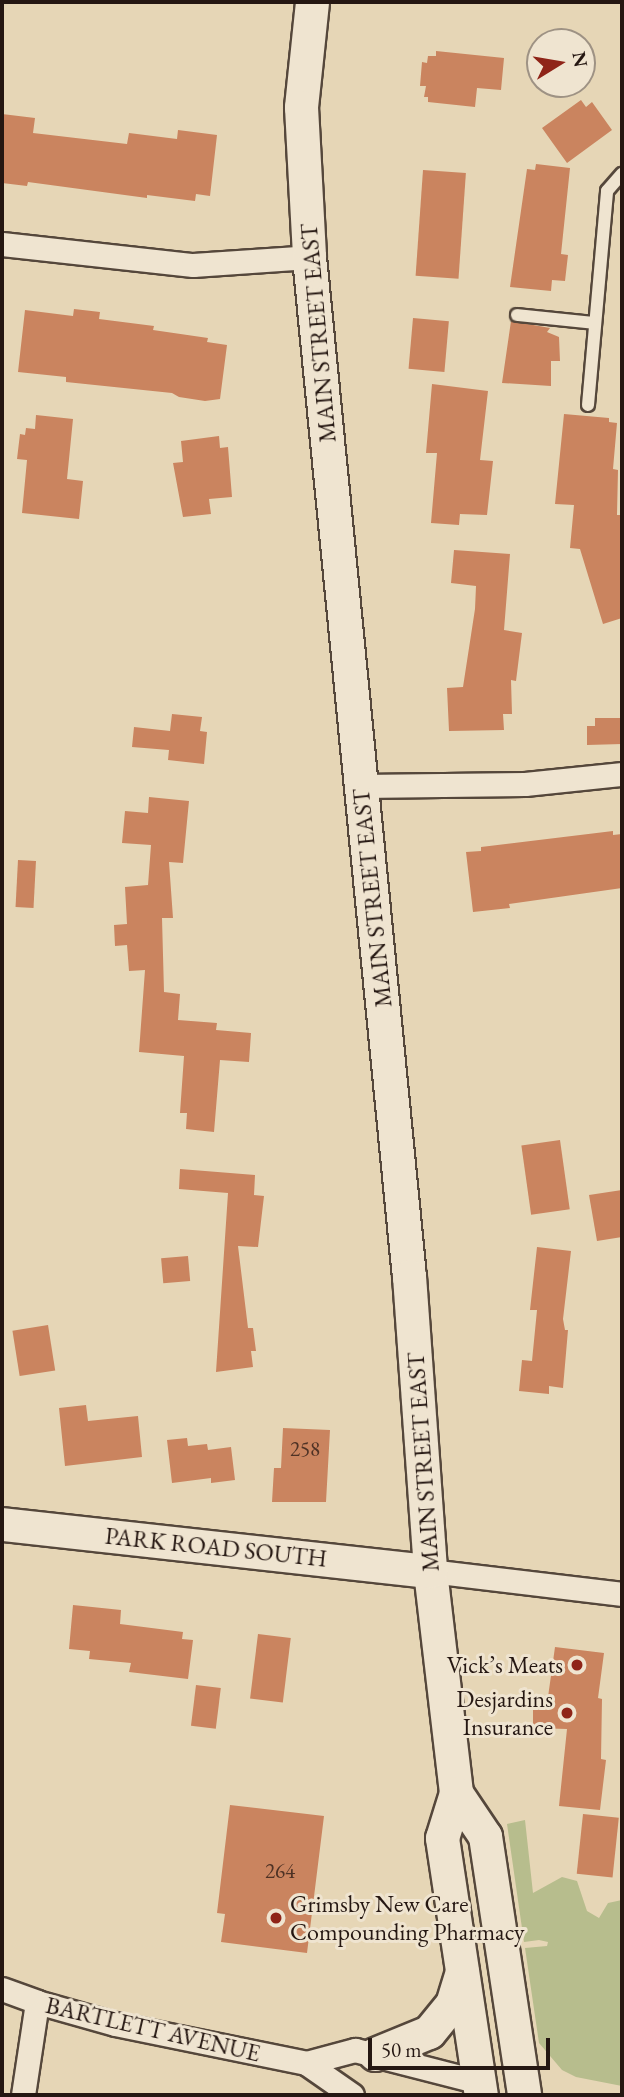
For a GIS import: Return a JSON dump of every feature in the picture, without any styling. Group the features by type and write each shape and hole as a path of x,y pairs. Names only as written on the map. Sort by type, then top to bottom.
{"main road":[{"name":"MAIN STREET EAST","path":"312,2 300,107 309,257 409,1276 430,1571 456,1793 442,1838 464,1965 481,2089"},
{"name":"PARK ROAD SOUTH","path":"2,1524 430,1571"},
{"name":"MAIN STREET EAST","path":"456,1793 485,1836 524,2095"},
{"path":"374,2054 429,2032 452,2004 464,1965"},
{"name":"BARTLETT AVENUE","path":"481,2089 524,2095"}],"street":[{"path":"2,244 193,265 309,257"},
{"path":"361,786 526,784 622,774"},
{"path":"430,1571 622,1594"},
{"name":"BARTLETT AVENUE","path":"2,1989 37,2003 116,2024 306,2063 352,2095"},
{"path":"23,2095 37,2003"},
{"name":"BARTLETT AVENUE","path":"306,2063 355,2050 481,2089"}],"lane":[{"path":"588,405 607,191 622,174"},
{"path":"517,315 595,323"}],"green space":[{"path":"525,1820 533,1893 562,1877 577,1881 587,1911 599,1918 608,1903 622,1900 622,2086 576,2077 562,2070 539,2043 525,1948 547,1946 548,1942 524,1942 507,1824"}],"building":[{"path":"436,51 504,58 501,90 477,88 475,107 428,102 428,97 424,97 426,86 420,86 422,62 427,63 428,56 436,56"},
{"path":"581,100 586,107 592,102 612,130 567,163 542,128"},
{"path":"2,114 35,118 33,133 127,144 129,133 177,139 178,130 217,135 210,196 196,194 195,201 147,195 147,198 28,182 27,186 2,183"},
{"path":"536,164 570,168 561,254 568,255 565,281 552,280 551,291 510,287 527,169 535,170"},
{"path":"423,170 466,173 459,279 416,276"},
{"path":"74,309 100,312 99,319 154,326 153,330 208,338 207,342 227,345 220,399 205,401 179,397 172,393 66,382 66,377 18,372 25,310 73,316"},
{"path":"413,318 449,321 444,372 409,369"},
{"path":"511,321 550,328 547,332 559,337 560,361 551,361 551,386 502,383"},
{"path":"432,384 488,391 480,460 493,461 487,515 460,514 459,525 431,523 437,453 426,453"},
{"path":"564,414 609,418 609,422 617,423 613,469 618,470 617,515 622,515 622,618 603,624 580,549 570,548 574,505 555,504"},
{"path":"36,415 73,419 67,479 83,481 79,519 22,513 27,460 17,459 20,434 25,435 26,428 35,429"},
{"path":"219,436 220,448 228,447 232,497 209,499 211,514 183,517 173,463 183,462 181,441"},
{"path":"454,550 510,554 504,630 522,633 516,681 511,680 512,714 503,714 504,730 449,731 447,688 463,687 476,586 451,583"},
{"path":"172,714 202,717 200,731 207,732 204,764 168,760 169,750 132,747 134,727 170,731"},
{"path":"595,718 622,718 622,744 587,745 587,726 595,726"},
{"path":"149,797 189,801 183,863 169,862 173,918 162,918 164,992 180,994 178,1020 217,1023 216,1030 251,1033 249,1062 220,1060 214,1132 186,1129 187,1113 180,1113 184,1056 139,1052 145,970 129,971 127,945 115,946 114,925 127,924 125,887 148,885 151,845 122,843 125,811 148,813"},
{"path":"613,831 613,835 622,834 622,888 509,904 510,908 473,912 466,852 481,851 481,847"},
{"path":"18,860 36,861 34,908 16,907"},
{"path":"560,1140 570,1209 531,1215 521,1145"},
{"path":"180,1169 255,1175 254,1195 264,1196 258,1247 238,1246 248,1328 253,1328 256,1351 251,1351 253,1367 216,1372 228,1193 179,1189"},
{"path":"622,1190 622,1237 597,1241 589,1195"},
{"path":"537,1247 571,1251 563,1319 565,1330 568,1330 563,1388 549,1386 549,1394 519,1391 522,1360 532,1361 537,1310 530,1310"},
{"path":"188,1256 190,1281 163,1283 161,1258"},
{"path":"48,1325 55,1370 20,1376 12,1331"},
{"path":"86,1405 88,1421 138,1416 142,1457 65,1466 59,1408"},
{"path":"283,1428 330,1430 326,1502 272,1502 274,1468 281,1468"},
{"path":"187,1438 188,1446 207,1444 208,1450 231,1447 235,1480 211,1483 211,1478 172,1483 167,1440"},
{"path":"73,1605 121,1610 120,1624 183,1632 182,1639 193,1640 188,1679 129,1672 131,1663 89,1659 90,1651 69,1649"},
{"path":"258,1634 291,1638 283,1703 250,1699"},
{"path":"555,1647 604,1653 598,1698 602,1699 601,1759 606,1760 600,1810 559,1806 567,1729 533,1728 533,1697 548,1697"},
{"path":"196,1685 221,1688 216,1729 191,1726"},
{"path":"230,1805 324,1816 307,1953 221,1942 225,1914 217,1913"},
{"path":"583,1814 619,1818 613,1877 577,1874"}],"place":[{"name":"Vick’s Meats","path":"577,1665"},
{"name":"Desjardins Insurance","path":"567,1713"},
{"name":"Grimsby New Care Compounding Pharmacy","path":"276,1918"}]}
